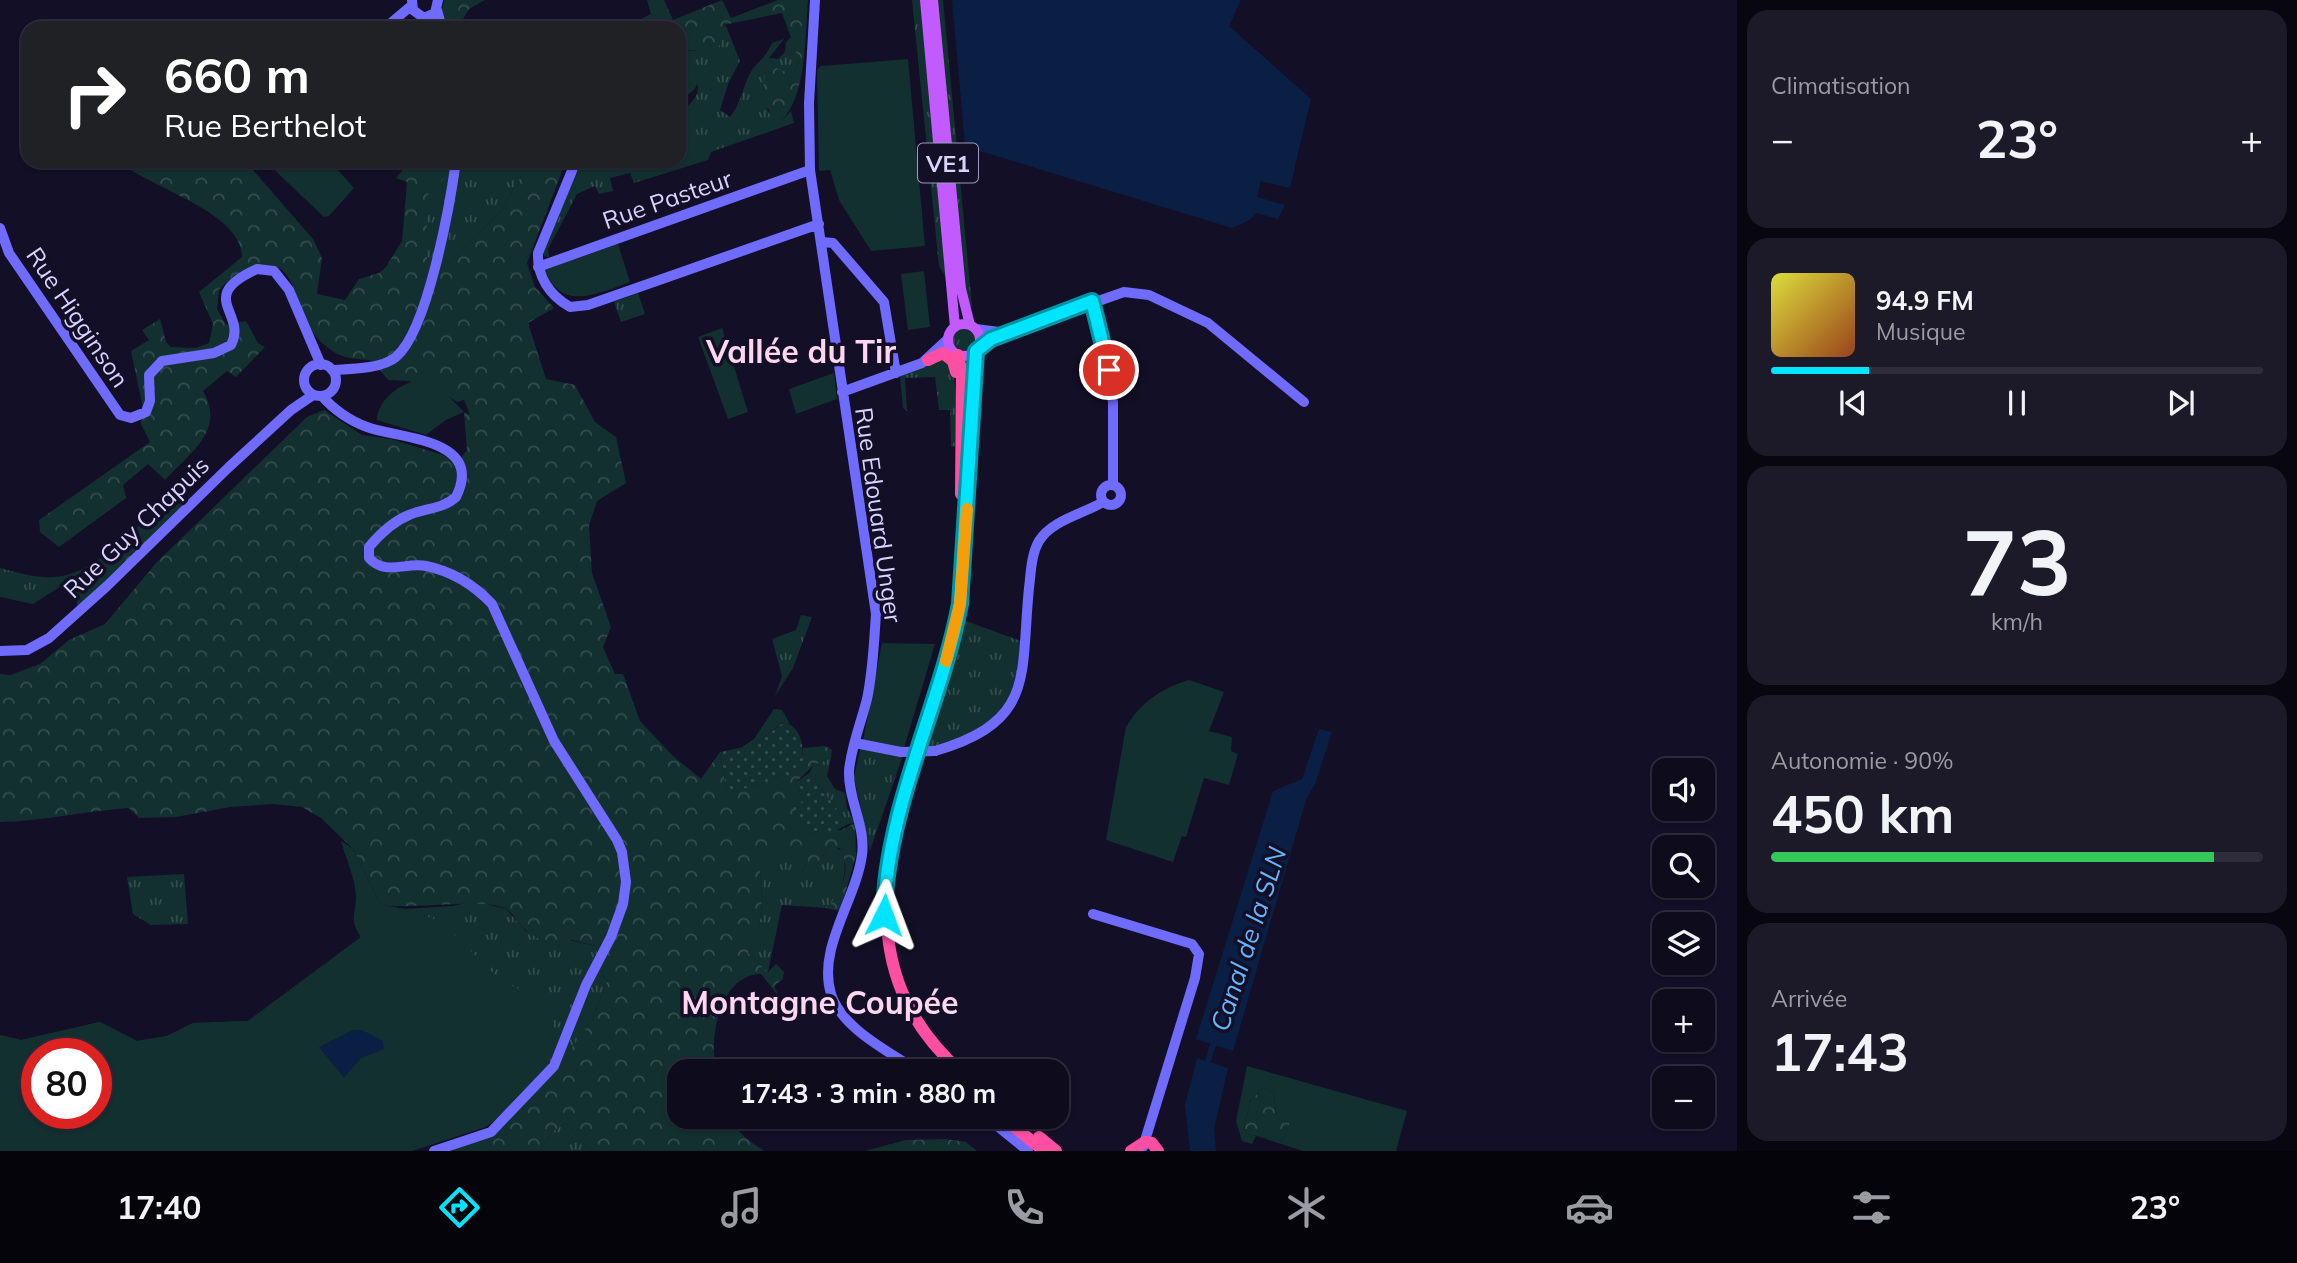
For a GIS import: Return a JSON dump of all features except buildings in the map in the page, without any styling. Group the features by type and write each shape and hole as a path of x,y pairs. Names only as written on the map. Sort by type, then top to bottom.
{"highway":[{"path":"948,1059 932,1042 903,995 887,941 885,894 904,798 953,637 960,604 977,349"},
{"path":"928,360 943,353 953,361 956,368 960,509"},
{"path":"939,1059 911,1024 882,956 878,903 881,871 950,619 960,509 962,374 957,354"},
{"path":"1017,1129 1044,1151"},
{"path":"1029,1129 1056,1151"},
{"path":"1039,1137 1063,1151"},
{"path":"1131,1151 1152,1143 1158,1151"}],"main road":[{"name":"VE1","path":"925,0 954,327"},
{"name":"VE1","path":"933,0 961,289 973,327"},
{"path":"961,289 968,310 989,332"},
{"path":"954,327 973,327 980,338 977,349 968,355 957,354 948,339 954,327"}],"street":[{"name":"Rue Edouard Unger","path":"815,0 809,103 810,170 876,614 870,683 855,743 849,785 862,833 862,855 830,955 830,989 838,1008 853,1024 901,1059"},
{"path":"392,21 411,3 426,21"},
{"path":"410,21 432,16 438,5"},
{"path":"435,1151 491,1132 554,1066 624,904 625,866 609,825 554,741 492,604 478,589 459,578 425,566 382,567 369,558 369,547 397,521 439,507 456,497 462,476 456,459 443,447 369,428 346,416 306,386 305,376 310,368 321,365 332,370 371,365 396,357 426,302 455,168"},
{"path":"573,168 541,240 538,267 552,294 570,307 588,305 819,224"},
{"name":"Rue Pasteur","path":"538,267 810,170"},
{"name":"Rue Higginson","path":"0,228 9,253 120,415 131,418 146,412 150,401 149,375 162,361 214,353 231,345 235,332 225,297 229,288 257,269 274,271 280,276 289,290 321,365"},
{"path":"822,242 833,243 884,302 896,373"},
{"path":"977,349 1010,332 1092,301 1124,292 1149,295 1208,323 1304,402"},
{"path":"1092,301 1113,402 1112,485"},
{"path":"973,327 989,332 1010,332"},
{"path":"842,392 928,360 948,339"},
{"name":"Rue Higginson","path":"309,341 310,368"},
{"path":"940,349 957,354"},
{"path":"318,395 371,365"},
{"path":"332,370 334,386 346,416"},
{"name":"Rue Guy Chapuis","path":"291,410 306,386"},
{"name":"Rue Guy Chapuis","path":"0,651 27,650 49,638 291,410 318,395"},
{"path":"855,743 901,752 935,751 979,734 1013,705 1023,680 1032,560 1040,540 1052,526 1102,502 1111,506 1120,501 1120,491 1112,485"},
{"path":"1102,502 1103,489 1112,485"},
{"path":"1093,914 1192,944 1199,954 1143,1146"},
{"path":"1150,1124 1156,1132 1158,1151"},
{"path":"1001,1129 1028,1151"}],"green space":[{"path":"444,0 461,0 454,21 443,21 441,15"},
{"path":"461,0 485,0 469,9 462,21 454,21"},
{"path":"647,0 664,0 673,20 722,0 731,18 778,0 808,0 800,80 790,109 782,120 773,121 764,86 765,74 776,68 793,75 799,60 782,13 723,25 724,37 716,51 686,50 686,21 637,21 651,14"},
{"path":"912,0 921,0 948,281 939,266"},
{"path":"937,0 943,0 972,306 968,306"},
{"path":"722,25 726,26 740,61 728,84 720,110 730,117 752,71 772,43 784,39 769,58 778,59 785,52 786,42 792,36 799,59 793,76 767,109 772,117 782,120 791,111 794,123 711,152 708,160 686,167 686,109 695,98 698,87 694,66 686,60 686,50 696,51"},
{"path":"908,59 925,246 871,251 839,200 830,170 819,171 817,70 821,66"},
{"path":"686,60 694,65 699,81 694,90 686,96"},
{"path":"129,168 251,168 313,239 322,258 317,294 345,300 359,279 379,273 386,267 402,241 407,182 396,178 404,168 448,168 446,176 427,196 427,276 432,278 500,212 526,168 563,168 527,263 535,287 554,308 528,323 546,379 575,385 595,422 616,437 626,483 597,501 589,526 592,573 611,627 603,647 615,674 623,674 640,721 673,756 701,779 720,752 727,792 786,775 803,762 803,748 825,746 832,750 831,758 814,765 795,783 804,801 803,828 806,836 821,829 841,830 855,823 856,856 840,911 825,908 836,896 844,880 845,863 839,848 828,847 817,865 807,873 802,872 808,859 798,859 791,847 775,847 770,866 760,868 760,923 748,953 768,972 776,964 784,972 783,979 774,986 780,998 761,974 747,977 727,996 720,1010 714,1042 714,1059 667,1059 667,1129 737,1129 765,1151 590,1151 566,1123 553,1131 540,1151 451,1151 492,1134 554,1070 592,1021 607,981 600,970 596,946 572,940 553,946 528,932 506,909 496,906 381,905 353,849 321,818 302,807 273,804 230,807 176,817 139,818 129,808 0,822 0,674 10,675 40,664 69,640 105,624 157,562 307,417 324,410 362,435 391,439 443,455 453,461 460,459 467,450 464,412 470,415 464,400 457,402 439,390 409,381 388,380 373,361 336,353 320,341 308,326 285,273 278,267 268,265 255,267 236,276 219,290 217,309 226,325 246,321 258,343 265,347 236,377 227,371 203,391 209,405 210,418 208,429 194,450 165,480 148,464 123,485 126,498 59,547 40,532 39,520 150,442 141,424 142,403 131,351 149,340 142,330 160,319 166,342 171,347 196,348 209,343 213,324 199,292 242,257 238,241 227,226 191,202"},
{"path":"272,168 336,168 354,188 329,216 324,217"},
{"path":"447,168 526,168 500,212 432,278 427,276 427,196 445,176"},
{"path":"580,168 682,168 634,183 630,173 610,178 613,191 599,194 595,186 577,194 548,249 549,257 544,256 541,247"},
{"path":"618,244 630,282 606,291 571,296 561,292 552,283 545,270"},
{"path":"924,271 930,327 908,330 901,274"},
{"path":"638,293 645,314 621,322 614,302"},
{"path":"722,328 748,412 728,419 698,337"},
{"path":"964,329 972,332 975,340 972,348 964,351 956,348 953,340 956,332"},
{"path":"944,357 950,366 955,387 955,446 951,447 950,410 939,410 935,377 905,378 907,411 903,408 900,376"},
{"path":"834,373 837,399 796,414 789,389"},
{"path":"423,379 435,382 464,412 446,420 426,435 377,420 378,412 392,392"},
{"path":"184,500 176,519 107,586 116,570 102,557 102,552 146,521 153,523"},
{"path":"102,557 117,570 107,586 79,611 76,600 61,586 33,604 0,597 0,568 41,577 64,576"},
{"path":"801,615 812,617 793,668 775,696 782,676 772,639 796,630"},
{"path":"966,621 1021,641 1018,685 1004,709 982,728 955,742 928,747"},
{"path":"882,643 935,644 904,748 863,741"},
{"path":"1189,680 1224,692 1209,731 1232,737 1231,751 1238,754 1229,785 1204,778 1186,837 1182,836 1173,862 1106,840 1126,727 1138,710 1153,697"},
{"path":"774,709 782,710 790,724 783,722 754,745 739,749 754,739"},
{"path":"784,722 798,733 802,743 803,762 788,777 782,774 765,783 727,793 720,752 754,745"},
{"path":"861,746 903,755 870,851 854,777"},
{"path":"831,758 827,776 835,789 845,793 847,808 855,823 848,824 809,773 814,765"},
{"path":"809,773 848,824 832,833 821,829 806,836 793,806 804,801 795,783"},
{"path":"341,841 381,905 405,909 453,906 474,901 506,909 526,931 596,946 600,970 607,981 592,1021 555,1070 274,1029 112,1052 112,1038 30,1038 100,1022 137,1041 167,1036 193,1023 248,1021 361,937 354,920 354,881"},
{"path":"341,841 353,849 381,905 405,909 454,926 454,934 501,981 547,1002 556,1045 547,1067 506,1112 486,1127 412,1151 0,1151 0,1035 21,1040 21,1129 112,1129 112,1038 30,1038 100,1022 137,1041 167,1036 193,1023 248,1021 361,937 354,920 354,881"},
{"path":"834,846 844,853 845,869 840,891 825,908 782,905 768,972 748,953 760,922 760,868 775,847 791,847 808,859 802,872 817,865 828,847"},
{"path":"184,874 188,924 151,925 133,914 127,877"},
{"path":"0,1035 21,1040 21,1048"},
{"path":"1247,1066 1407,1111 1396,1151 1303,1151 1256,1136 1252,1144 1242,1141 1236,1121","holes":["1264,1087 1274,1094 1276,1116 1290,1123 1283,1141 1247,1134 1244,1126 1251,1100"]},
{"path":"1264,1087 1274,1094 1276,1115 1290,1123 1283,1141 1247,1134 1244,1126 1251,1100"},
{"path":"566,1123 590,1151 540,1151 553,1131"},
{"path":"945,1139 966,1142 977,1151 865,1151 906,1140"}],"water":[{"path":"952,0 1241,0 1229,26 1311,99 1290,188 1261,181 1257,197 1285,205 1278,219 1256,213 1250,220 1232,228 980,151 978,160 966,157"},
{"path":"1319,729 1332,732 1315,784 1306,800 1233,1051 1196,1039 1273,791 1302,779"},
{"path":"353,1030 362,1030 383,1041 384,1049 361,1058 344,1078 319,1047"},
{"path":"1197,1058 1228,1068 1214,1129 1216,1151 1190,1151 1185,1105"}],"waterway":[{"name":"Canal de la SLN","path":"1206,1068 1215,1038"}],"slow traffic":[{"path":"946,661 960,604 967,509"}],"district":[{"name":"Vallée du Tir","path":"801,351"},
{"name":"Montagne Coupée","path":"820,1002"}],"route":[{"path":"884,915 887,871 904,798 953,637 960,604 976,351 991,339 1092,301 1109,370"}]}
